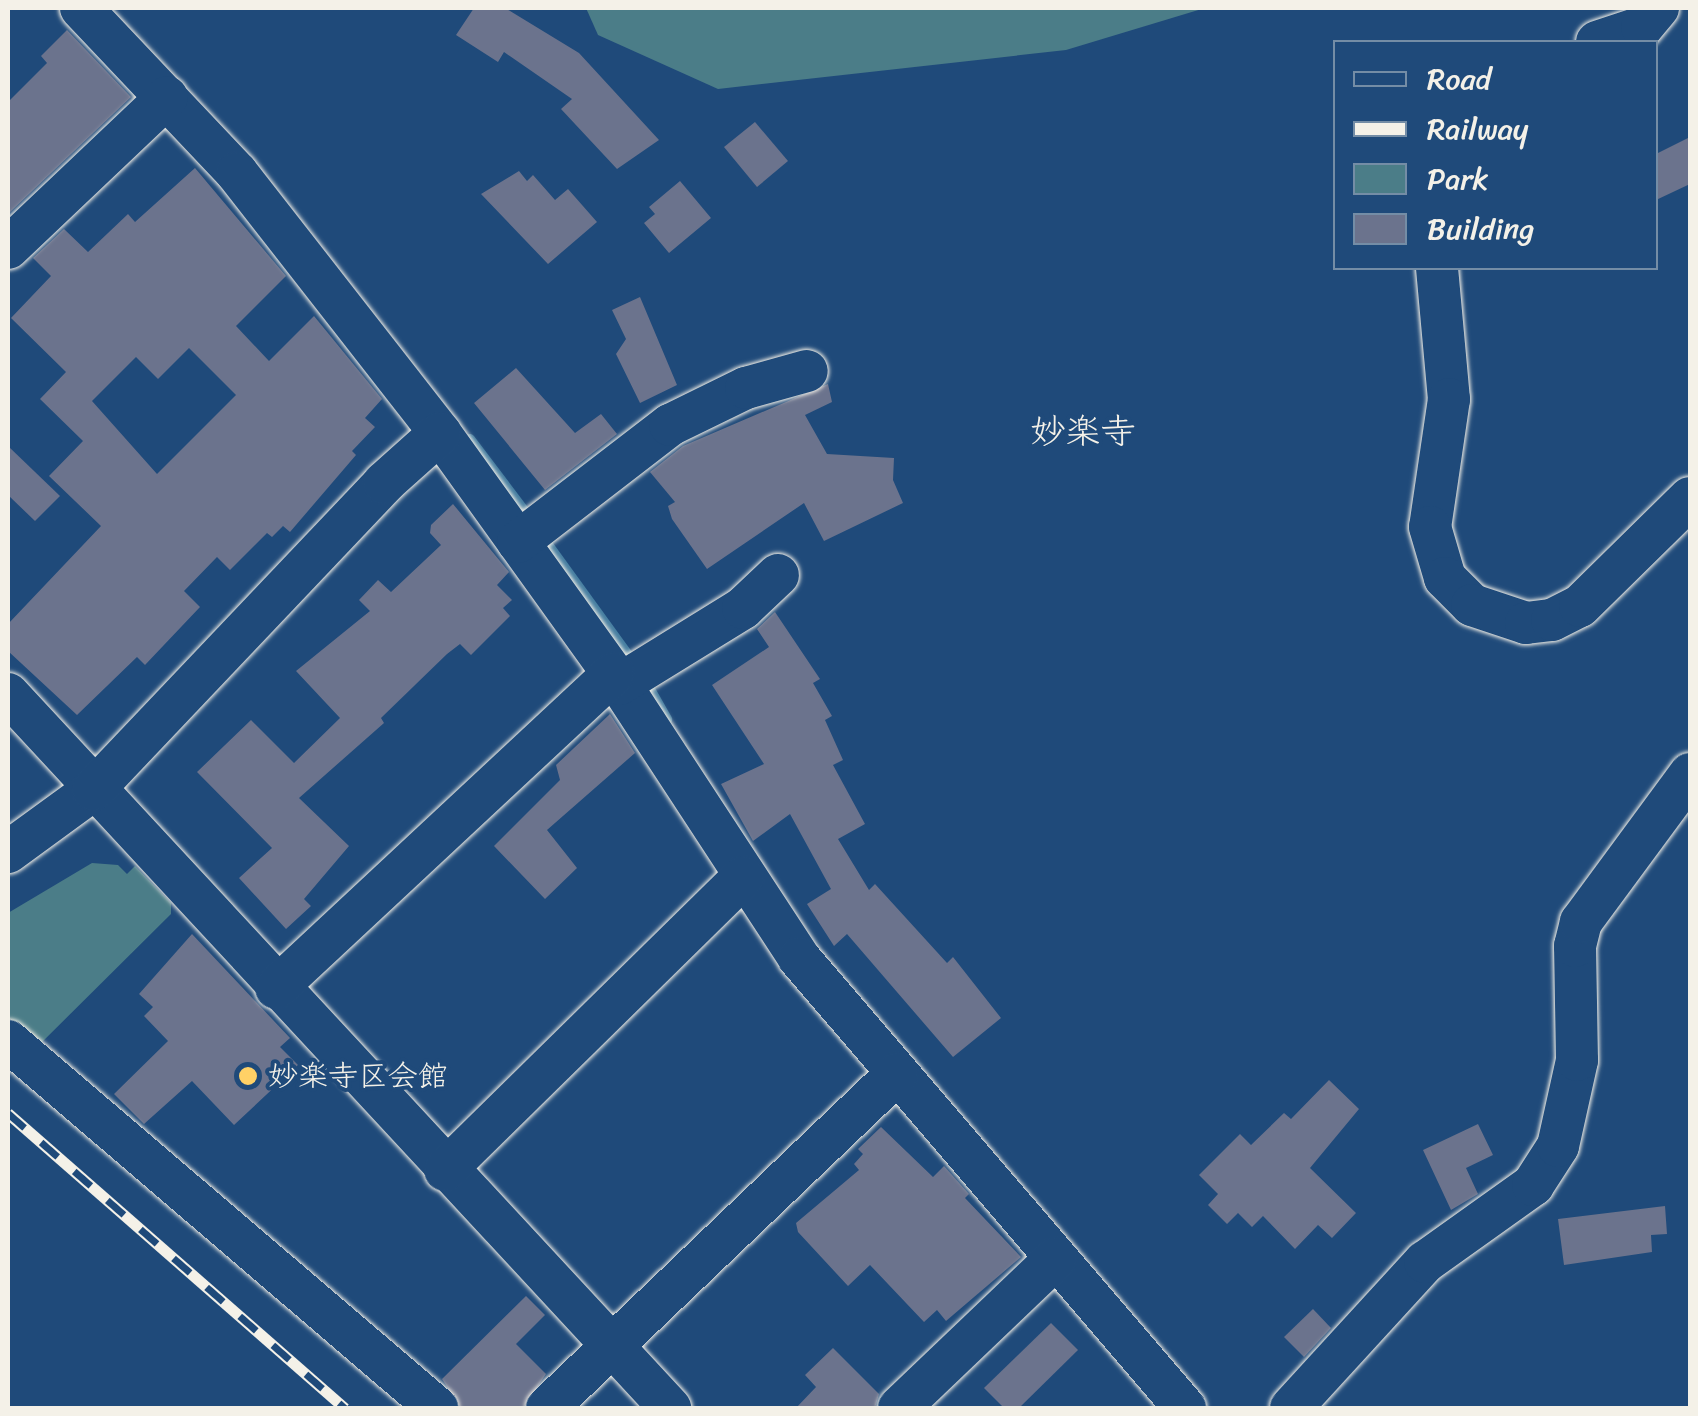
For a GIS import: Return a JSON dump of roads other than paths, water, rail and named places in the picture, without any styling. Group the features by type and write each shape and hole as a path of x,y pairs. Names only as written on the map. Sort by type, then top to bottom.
{"street":[{"path":"81,8 237,174 440,432 616,679 798,958 1185,1408"},
{"path":"1603,40 1642,27 1658,8"},
{"path":"8,248 167,97"},
{"path":"1437,270 1449,399 1430,527 1445,578 1472,604 1526,622 1552,620 1580,606 1690,498"},
{"path":"518,542 670,425 746,388 807,371"},
{"path":"8,852 93,790 384,483 440,432"},
{"path":"276,988 616,679 743,608 778,575"},
{"path":"8,694 276,988 670,1408"},
{"path":"1291,1408 1424,1262 1533,1185 1558,1146 1577,1060 1575,946 1581,922 1690,774"},
{"path":"445,1170 743,877"},
{"path":"8,1042 438,1408"},
{"path":"547,1408 898,1074"},
{"path":"899,1408 1056,1258"}],"waterway":[{"path":"470,439 532,521"},
{"path":"541,535 634,663"},
{"path":"646,682 667,719"}],"railway":[{"path":"8,1113 345,1408"}],"place":[{"name":"妙楽寺区会館","path":"248,1076"}],"district":[{"name":"妙楽寺","path":"1083,431"}]}
